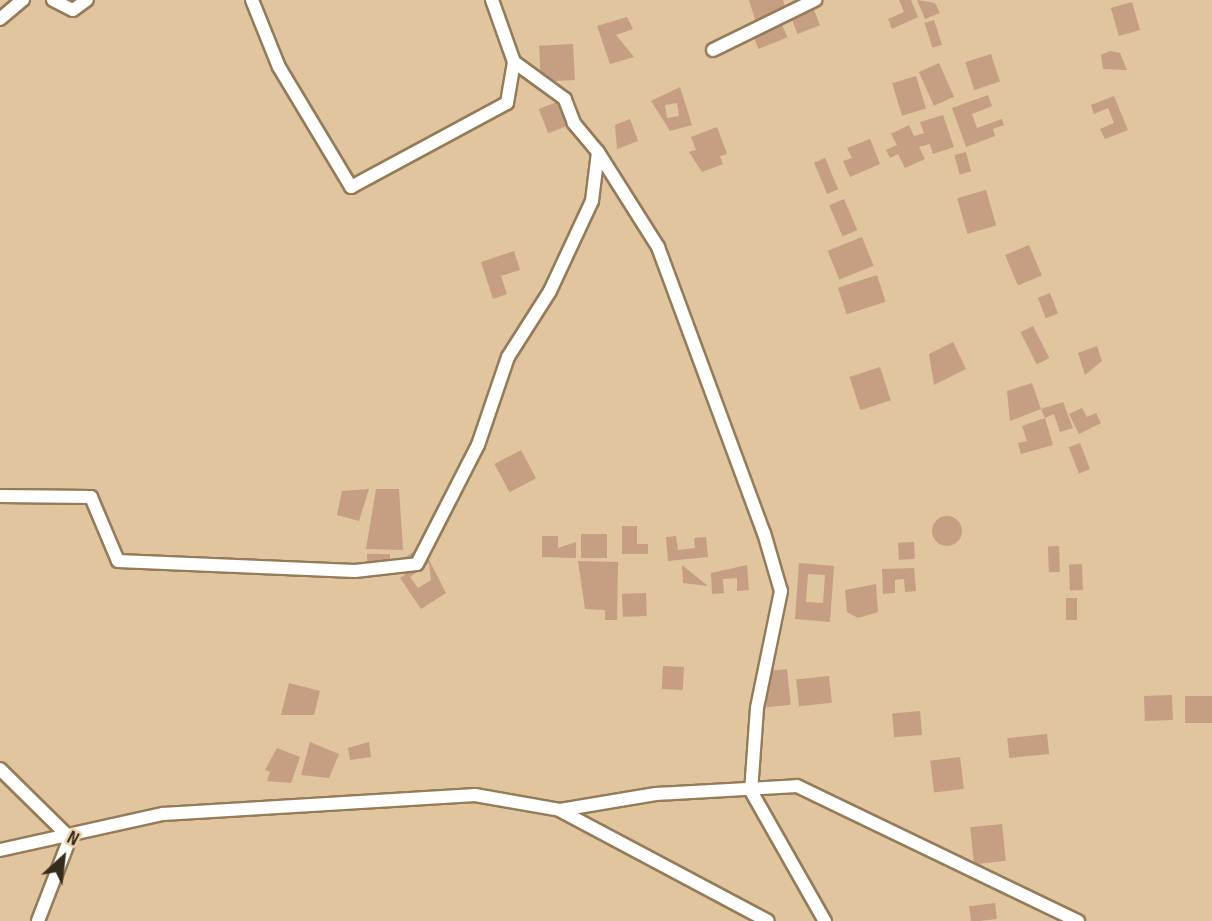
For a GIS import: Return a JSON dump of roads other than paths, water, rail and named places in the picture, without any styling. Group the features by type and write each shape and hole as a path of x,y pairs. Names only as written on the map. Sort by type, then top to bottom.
{"street":[{"path":"0,19 23,0"},
{"path":"53,0 73,9 88,0"},
{"path":"252,0 279,67 351,187 507,103 514,62 492,0"},
{"path":"713,50 814,0"},
{"path":"514,62 565,99 574,123 598,152 658,247 780,591 757,708 751,791 825,921"},
{"path":"0,496 92,497 118,561 355,571 417,564 478,445 508,356 550,291 592,201 598,152"},
{"path":"0,769 70,838"},
{"path":"561,810 656,794 751,791 797,786 1078,921"},
{"path":"0,850 70,838 163,814 475,795 561,810 768,921"},
{"path":"38,921 70,838"}]}
